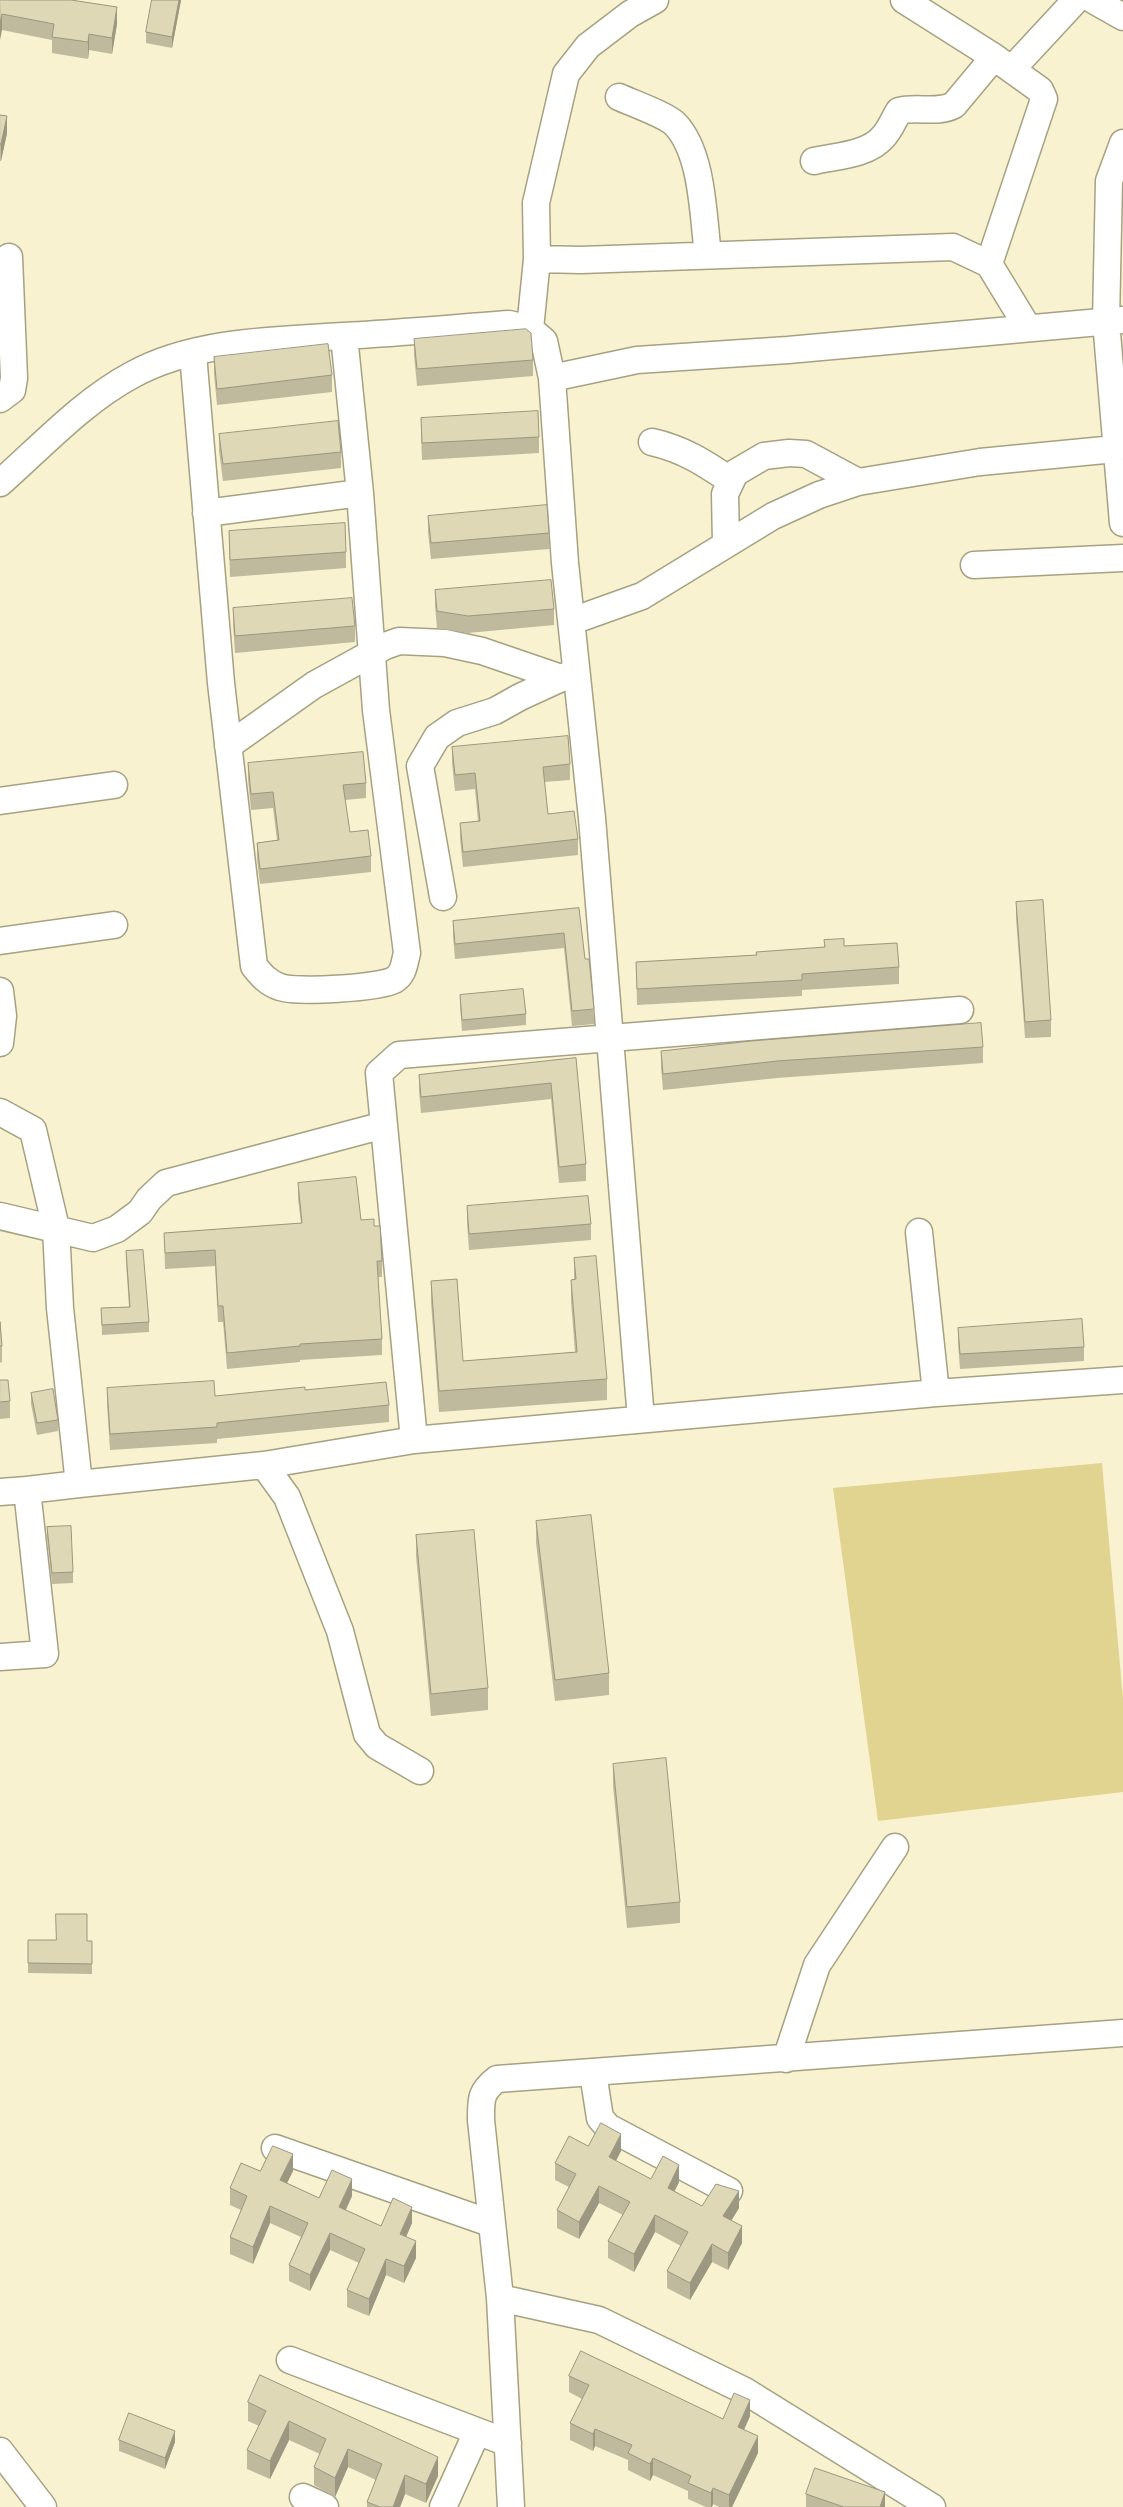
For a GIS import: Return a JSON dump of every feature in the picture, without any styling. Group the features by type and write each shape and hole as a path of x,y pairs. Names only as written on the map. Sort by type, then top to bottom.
{"street":[{"path":"530,329 538,259 536,203 566,74 588,46 630,14 655,0"},
{"path":"904,0 1003,63 1040,90 1044,99 989,264"},
{"path":"814,161 855,152 876,144 884,137 899,111 910,108 947,109 954,105 1076,0"},
{"path":"1093,0 1123,17"},
{"path":"619,97 674,122 690,144 697,173 708,255"},
{"path":"1123,143 1109,181 1115,222 1115,449 1123,512"},
{"path":"538,259 953,247 989,264 1028,328"},
{"path":"0,399 12,390 14,378 9,257"},
{"path":"552,378 637,360 798,349 1114,321"},
{"path":"0,483 102,392 133,374 164,361 257,341 510,324 530,329 544,341 552,378 565,563 572,621 569,674 592,818 641,1419"},
{"path":"193,354 228,746 254,966 264,979 279,987 297,991 379,984 394,980 403,971 407,954 371,654 360,493 344,336"},
{"path":"652,442 674,447 692,455 731,481"},
{"path":"572,621 642,596 773,516 819,495 858,482 980,462 1115,449"},
{"path":"726,544 725,494 735,473 764,456 789,453 806,454 858,482"},
{"path":"206,513 360,493"},
{"path":"974,565 1123,558"},
{"path":"228,746 314,686 371,654 399,641 446,643 569,674"},
{"path":"443,897 420,766 437,737 458,723 496,710 569,674"},
{"path":"0,801 114,785"},
{"path":"0,941 114,925"},
{"path":"0,991 3,1016 0,1043"},
{"path":"414,1440 379,1073 399,1055 960,1010"},
{"path":"0,1112 34,1130 56,1228 60,1308 79,1484"},
{"path":"0,1216 93,1238 117,1230 140,1212 148,1198 166,1183 384,1125"},
{"path":"919,1232 936,1393"},
{"path":"0,1492 264,1465 414,1440 936,1393 1123,1380"},
{"path":"264,1465 287,1497 340,1631 367,1734 377,1746 420,1771"},
{"path":"0,1657 45,1654 27,1490"},
{"path":"786,2059 817,1965 895,1847"},
{"path":"511,2507 500,2298 490,2223 481,2120 481,2100 486,2088 497,2079 1123,2033"},
{"path":"593,2073 600,2118 608,2127 729,2191"},
{"path":"275,2148 490,2223"},
{"path":"500,2298 599,2320 745,2391 904,2500 932,2507"},
{"path":"290,2360 508,2443"},
{"path":"443,2507 477,2432"},
{"path":"0,2451 43,2507"}],"shaded area":[{"path":"1102,1463 1123,1699 1123,1792 878,1821 833,1488"}],"building":[{"path":"0,0 71,0 117,7 112,38 89,34 88,42 52,37 54,24 2,14 0,23"},
{"path":"152,0 179,0 172,37 146,32"},
{"path":"0,115 7,116 1,144 0,144"},
{"path":"526,329 531,333 533,360 417,369 414,339"},
{"path":"328,344 332,375 217,389 214,357"},
{"path":"538,411 539,437 422,443 421,418"},
{"path":"338,421 341,452 223,464 219,434"},
{"path":"547,505 549,533 431,543 428,516"},
{"path":"345,523 346,552 230,560 229,531"},
{"path":"551,580 554,609 468,616 437,611 435,590"},
{"path":"352,598 355,626 235,636 233,608"},
{"path":"568,736 570,764 543,767 548,814 574,811 578,839 463,852 460,823 480,821 475,773 455,775 452,747"},
{"path":"363,752 366,783 343,785 350,832 368,830 371,856 260,869 257,843 279,840 273,792 251,794 248,763"},
{"path":"1043,900 1051,1020 1025,1022 1016,902"},
{"path":"579,908 585,959 589,959 594,1009 572,1011 564,933 455,944 453,921"},
{"path":"844,939 844,946 897,943 899,967 802,974 802,980 637,989 636,962 757,955 756,952 825,947 824,940"},
{"path":"523,989 526,1014 462,1020 460,995"},
{"path":"981,1023 983,1047 777,1061 663,1074 661,1051 751,1041"},
{"path":"576,1058 586,1164 559,1167 551,1083 421,1097 419,1075"},
{"path":"356,1177 361,1220 374,1219 374,1226 380,1226 382,1261 377,1261 382,1339 300,1344 300,1346 227,1353 223,1306 218,1306 215,1250 165,1253 164,1233 302,1223 298,1183"},
{"path":"588,1196 591,1224 469,1234 467,1206"},
{"path":"143,1250 149,1322 102,1325 101,1308 130,1307 126,1251"},
{"path":"596,1256 607,1379 439,1391 431,1281 457,1279 463,1361 577,1352 571,1280 576,1279 574,1258"},
{"path":"1082,1319 1084,1347 960,1354 958,1328"},
{"path":"0,1322 2,1346 0,1346"},
{"path":"0,1380 8,1380 10,1401 0,1402"},
{"path":"214,1381 215,1396 305,1387 305,1390 386,1382 389,1405 217,1423 217,1427 110,1434 107,1388"},
{"path":"53,1389 58,1420 37,1423 31,1393"},
{"path":"591,1515 609,1673 555,1680 536,1521"},
{"path":"71,1526 73,1572 52,1573 47,1527"},
{"path":"474,1530 488,1688 431,1694 416,1535"},
{"path":"666,1758 680,1902 627,1907 613,1764"},
{"path":"56,1914 87,1914 87,1941 92,1941 92,1964 28,1963 28,1940 56,1940"},
{"path":"601,2123 621,2134 609,2157 651,2179 663,2156 679,2165 668,2188 702,2206 716,2184 739,2191 723,2216 742,2226 728,2253 712,2244 690,2283 667,2271 688,2232 655,2215 634,2254 608,2241 630,2202 599,2186 579,2222 557,2210 576,2174 555,2163 569,2136 588,2146"},
{"path":"273,2146 293,2154 280,2180 319,2198 332,2170 352,2179 339,2207 381,2226 393,2198 412,2207 400,2234 416,2241 404,2266 386,2259 369,2299 347,2290 365,2249 330,2233 310,2275 289,2265 308,2223 270,2206 253,2247 230,2237 247,2196 230,2188 241,2163 260,2171"},
{"path":"581,2351 723,2419 734,2393 750,2400 738,2427 758,2436 729,2495 713,2488 711,2493 688,2483 691,2476 653,2458 650,2464 628,2453 632,2445 595,2429 593,2434 570,2423 589,2385 569,2376"},
{"path":"260,2375 438,2457 426,2484 405,2475 393,2507 380,2507 367,2502 382,2464 348,2449 335,2478 314,2467 326,2439 289,2421 270,2461 247,2450 266,2411 248,2402"},
{"path":"129,2413 175,2431 165,2458 119,2440"},
{"path":"815,2468 885,2492 880,2507 844,2507 806,2494"}]}
